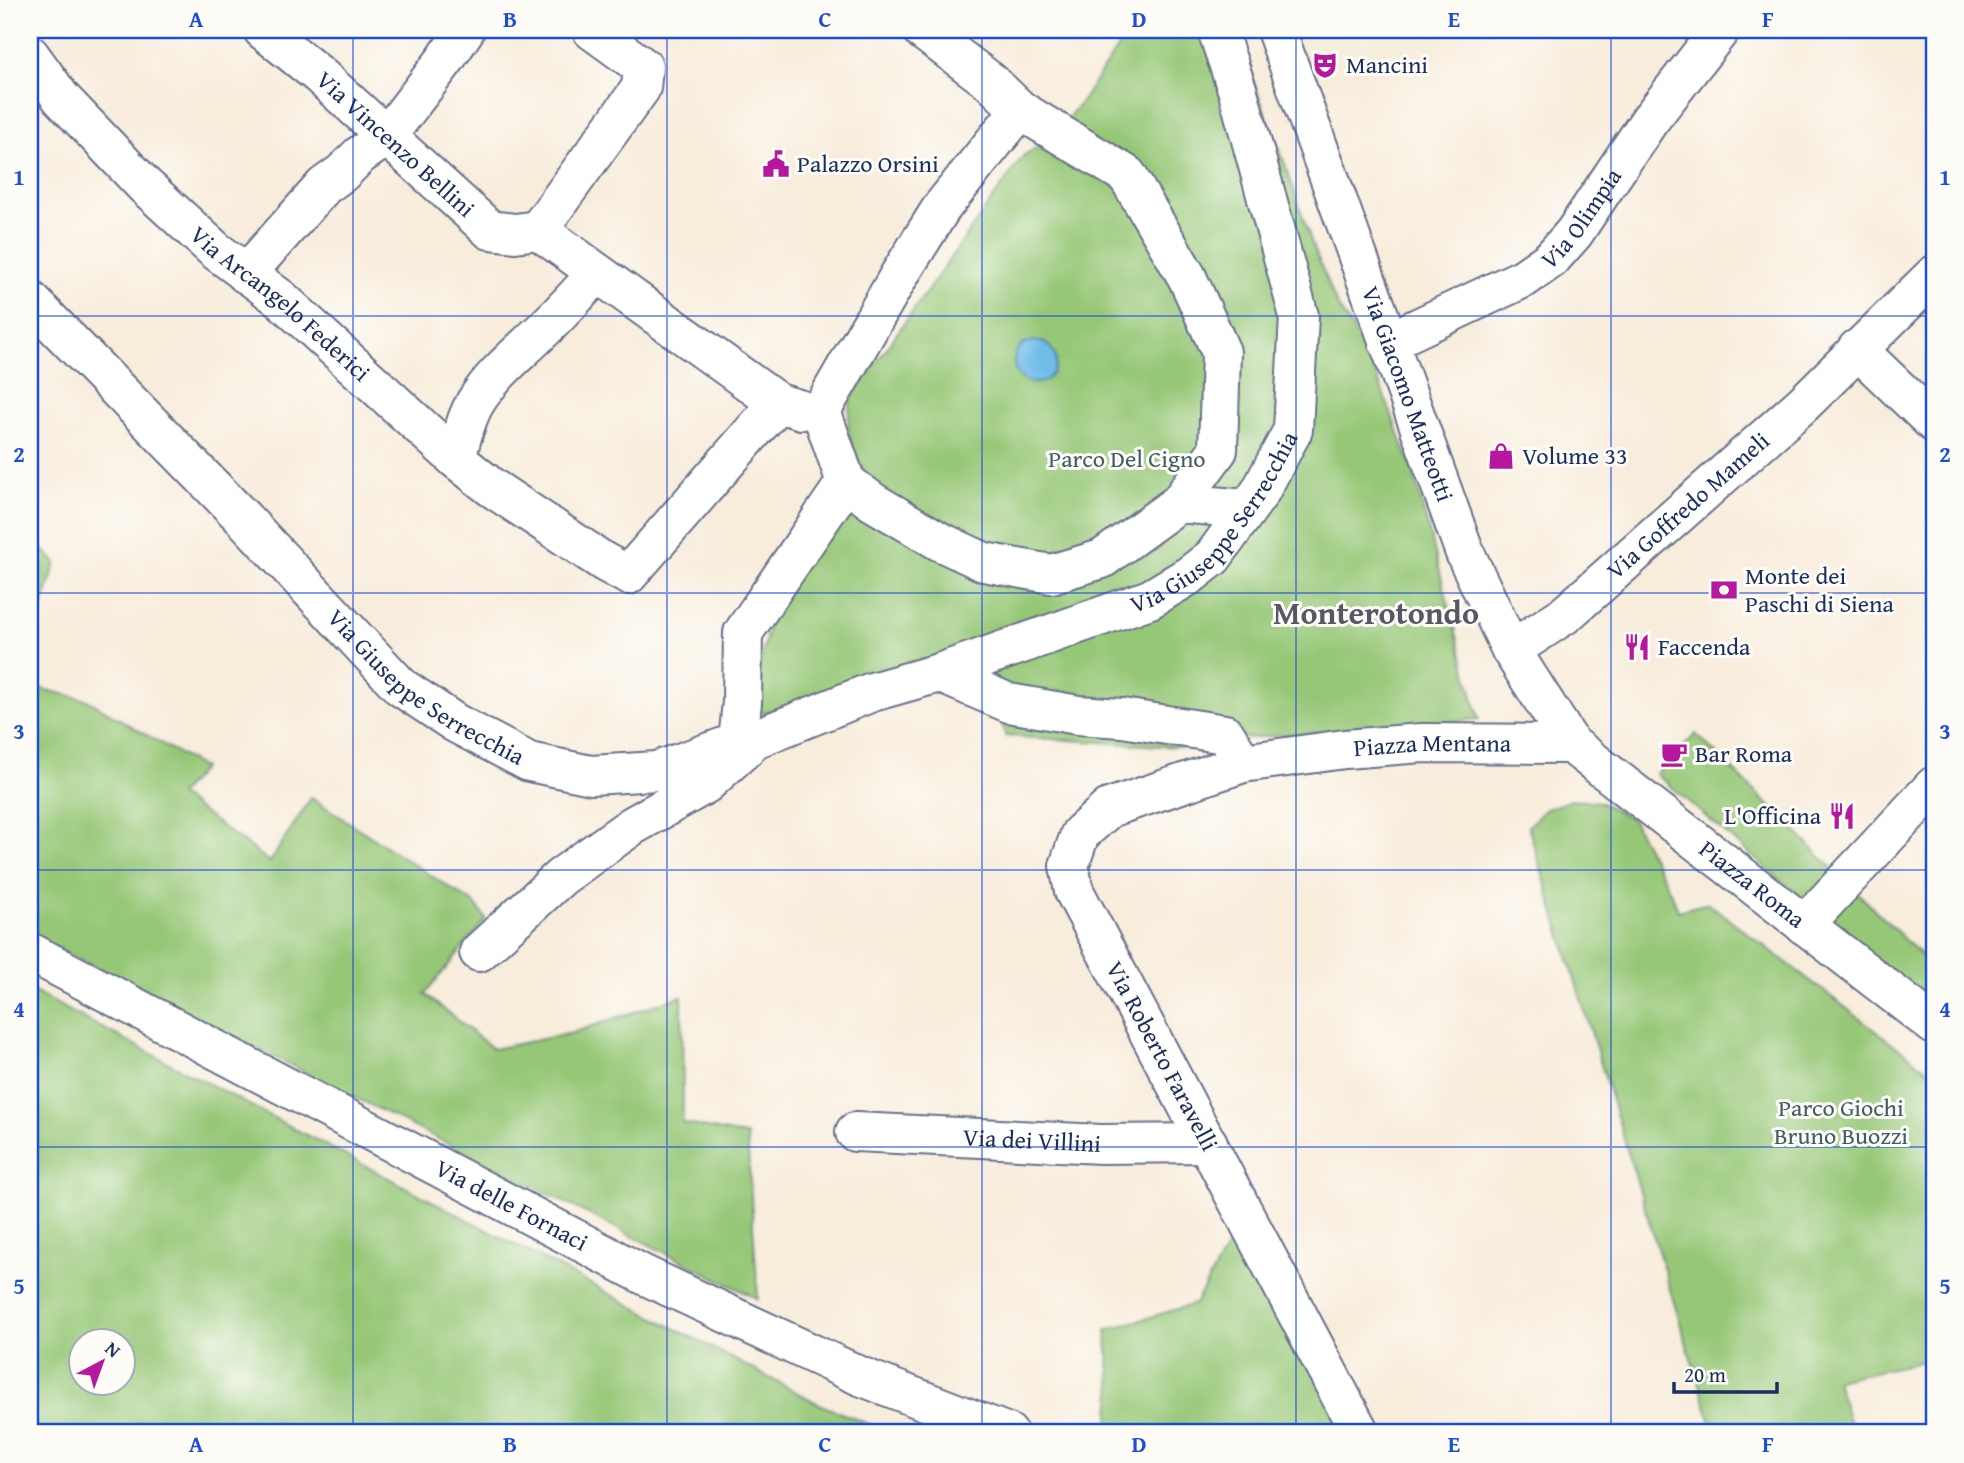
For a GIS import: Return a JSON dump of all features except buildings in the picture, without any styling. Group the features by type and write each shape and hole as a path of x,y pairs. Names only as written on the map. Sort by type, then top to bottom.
{"street":[{"name":"Via Vincenzo Bellini","path":"262,30 318,74 490,230 515,233 538,230"},
{"path":"246,274 324,187 360,155 386,137 440,68 465,30"},
{"path":"456,459 474,405 489,383 546,328 597,273 538,230 641,88 643,66 592,30"},
{"path":"922,30 991,82 1020,110 1126,175 1187,277 1221,352 1218,450 1179,503 1102,559 1051,574 984,562 939,541 873,502 846,482 821,411 942,207 1020,110"},
{"name":"Via Giuseppe Serrecchia","path":"30,300 244,519 401,687 455,723 529,762 591,775 657,771 748,740 872,692 939,673 1150,599 1190,575 1213,556 1260,492 1293,430 1299,316 1241,106 1217,30"},
{"name":"Via Giacomo Matteotti","path":"1276,30 1465,553 1511,650 1571,744"},
{"name":"Via Olimpia","path":"1388,342 1524,278 1551,259 1574,233 1649,121 1720,30"},
{"name":"Via Arcangelo Federici","path":"30,55 61,98 145,186 215,250 281,299 456,459 491,487 628,575 792,407 597,273"},
{"name":"Via Goffredo Mameli","path":"1511,650 1566,614 1802,404 1934,275"},
{"path":"1857,349 1934,422"},
{"path":"479,952 561,877 632,827 706,784 748,740 742,702 743,633 846,482"},
{"path":"1179,503 1246,509"},
{"path":"939,673 1009,703 1225,734 1243,763"},
{"name":"Piazza Mentana","path":"1243,763 1422,743 1571,744"},
{"name":"Piazza Roma","path":"1571,744 1934,1025"},
{"name":"Via Roberto Faravelli","path":"1243,763 1109,808 1080,834 1069,866 1074,891 1360,1433"},
{"path":"1804,925 1934,786"},
{"name":"Via delle Fornaci","path":"30,951 644,1275 860,1376 1008,1433"},
{"name":"Via dei Villini","path":"855,1132 1101,1144 1208,1143"}],"green space":[{"name":"Parco Del Cigno","path":"1129,30 1232,30 1337,305 1367,351 1413,471 1479,719 1248,738 939,673 756,714 750,706 774,603 838,489 863,467 849,434 851,398 1024,155 1047,142 1056,132 1082,101"},
{"path":"30,536 56,563 30,643"},
{"path":"30,686 87,700 203,768 179,795 270,862 311,798 475,904 486,919 425,994 493,1049 572,1033 682,996 683,1123 747,1136 758,1299 30,935"},
{"path":"1000,712 1209,749 1005,736"},
{"path":"1696,734 1934,968 1934,1011 1656,774"},
{"name":"Parco Giochi Bruno Buozzi","path":"1571,800 1600,802 1632,819 1678,911 1708,903 1934,1075 1934,1359 1836,1380 1853,1433 1714,1433 1528,826 1546,809"},
{"path":"30,990 821,1405 891,1433 41,1433 30,1417"},
{"path":"1240,1224 1351,1433 1108,1433 1112,1392 1106,1330 1195,1304"}],"water":[{"path":"1035,341 1050,347 1056,362 1050,377 1035,383 1020,377 1014,362 1020,347"}],"place":[{"name":"Mancini","path":"1325,65"},
{"name":"Palazzo Orsini","path":"776,164"},
{"name":"Volume 33","path":"1501,456"},
{"name":"Monte dei Paschi di Siena","path":"1724,590"},
{"name":"Faccenda","path":"1637,647"},
{"name":"Bar Roma","path":"1674,754"},
{"name":"L'Officina","path":"1842,816"}],"district":[{"name":"Monterotondo","path":"1376,613"}]}
